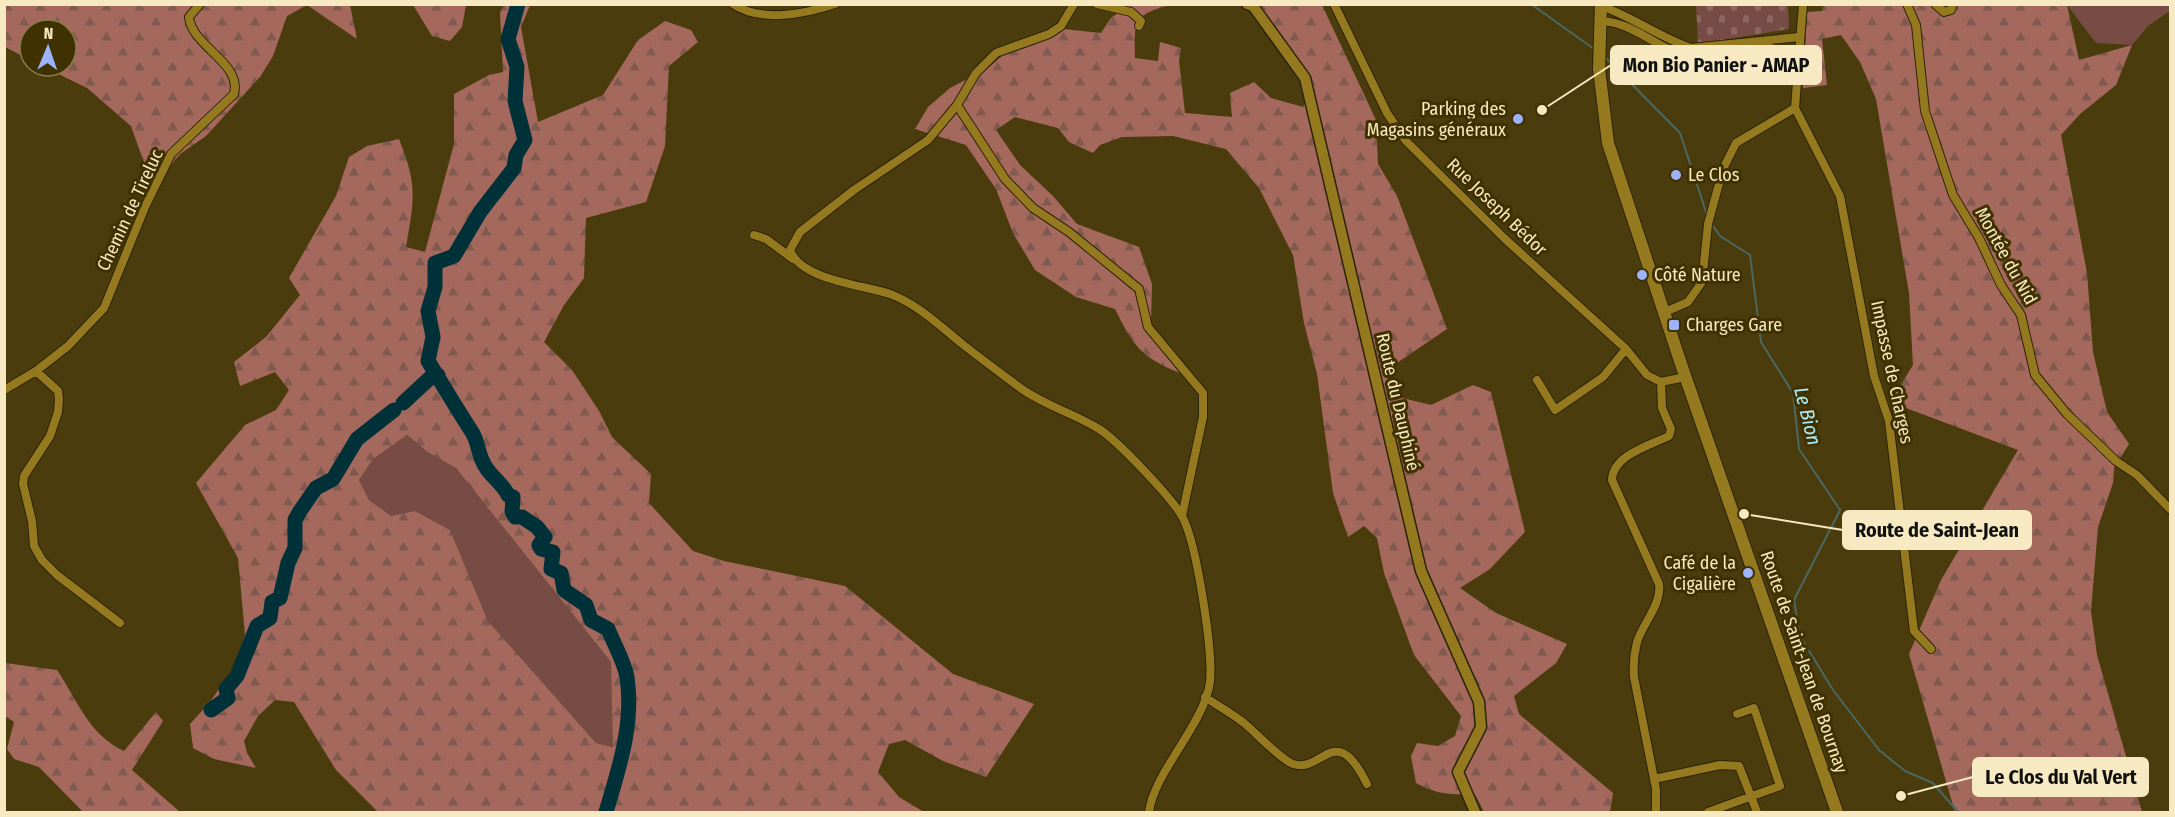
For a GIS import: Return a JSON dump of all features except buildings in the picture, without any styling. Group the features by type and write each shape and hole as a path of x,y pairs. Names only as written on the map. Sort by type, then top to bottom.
{"main road":[{"name":"Route de Saint-Jean de Bournay","path":"1601,5 1599,60 1608,143 1685,377 1837,813"}],"street":[{"name":"Chemin de Tireluc","path":"4,390 36,371 68,346 104,308 145,207 171,154 234,94 234,80 229,70 190,28 189,17 200,4"},
{"path":"733,4 761,15 812,12 834,4"},
{"path":"793,259 790,250 800,232 854,190 928,141 957,105 976,73 996,53 1049,34 1061,26 1074,4"},
{"path":"1097,4 1131,12 1141,21 1139,26"},
{"name":"Route du Dauphiné","path":"1247,4 1253,6 1305,78 1421,571 1479,702 1481,728 1458,772 1475,813"},
{"name":"Rue Joseph Bédor","path":"1334,4 1387,113 1406,141 1504,238 1626,349 1647,375 1661,382"},
{"path":"1665,312 1683,305 1694,295 1702,282 1708,224 1723,169 1736,143 1795,108 1803,4"},
{"name":"Montée du Nid","path":"1907,4 1916,25 1925,111 1957,202 1979,238 2001,285 2021,315 2034,375 2067,414 2116,461 2137,475 2170,509"},
{"path":"1935,4 1944,12 1951,10 1953,4"},
{"path":"1601,5 1691,48 1760,39 1799,37"},
{"path":"1600,21 1630,26 1668,49 1689,56 1708,57 1762,48 1773,40"},
{"path":"957,105 1005,179 1033,208 1069,232 1139,289 1148,327 1203,393 1203,417 1182,516"},
{"name":"Impasse de Charges","path":"1795,108 1840,196 1874,376 1889,421 1914,631 1931,649"},
{"path":"754,235 766,239 814,273 891,294 918,308 1029,394 1099,429 1121,446 1182,516 1194,558 1209,641 1210,674 1205,697 1171,765 1150,798 1149,813"},
{"path":"1537,380 1555,410 1603,377 1626,349"},
{"path":"36,371 58,391 59,399 58,412 50,435 24,476 23,484 32,521 34,546 42,560 57,574 120,623"},
{"path":"1656,813 1654,779 1634,677 1633,660 1641,632 1661,594 1659,584 1612,480 1612,470 1620,461 1669,436 1671,429 1662,408 1661,382 1685,377"},
{"path":"1205,697 1244,723 1292,764 1303,765 1334,753 1345,754 1355,760 1367,784"},
{"path":"1708,813 1780,786 1754,708 1737,714"},
{"path":"1654,779 1720,765 1739,766 1757,813"}],"green space":[{"path":"4,5 307,5 287,16 273,56 260,77 206,136 180,154 156,183 143,160 131,126 87,88 67,78 78,78 78,18 18,18 18,54 5,47"},
{"path":"307,5 350,5 357,39"},
{"path":"413,5 466,5 462,27 450,41 432,36"},
{"path":"504,5 530,5 521,27 538,122 603,95 638,40 665,21 691,30 698,42 669,66 665,146 646,202 586,218 584,278 564,305 544,342 572,370 599,411 612,437 651,474 649,503 693,551 724,561 845,586 953,674 1034,704 986,777 943,761 905,740 889,744 878,772 899,797 924,812 378,812 336,770 294,702 275,700 258,716 244,741 247,753 256,768 214,759 193,748 190,724 210,702 234,667 245,635 238,558 196,483 245,425 276,410 289,390 275,372 240,386 234,362 266,337 300,295 289,278 336,196 349,157 367,146 399,139 409,169 413,193 406,247 425,252 454,144 454,94 489,75 503,72 500,13","holes":["407,435 429,453 456,468 611,662 613,747 596,743 488,621 450,530 415,511 391,516 369,500 359,480 373,459"]},
{"path":"1129,5 1171,5 1150,12 1139,21 1135,35 1135,58 1158,61 1160,42 1181,48 1179,61 1185,113 1232,117 1230,93 1254,82 1271,98 1303,107 1315,91 1276,27 1254,5 1322,5 1376,120 1378,164 1397,196 1447,329 1385,371 1394,396 1431,405 1473,385 1491,392 1525,532 1490,569 1460,588 1496,613 1567,644 1556,663 1514,696 1519,714 1613,793 1610,812 1484,812 1474,793 1444,793 1430,790 1416,783 1411,756 1417,743 1438,746 1455,736 1461,716 1414,655 1384,573 1377,538 1364,526 1348,537 1333,493 1317,374 1304,323 1293,255 1259,188 1226,149 1173,136 1122,137 1100,145 1093,153 1069,142 1058,128 1015,117 996,130 1020,165 1053,196 1077,224 1139,247 1152,284 1151,322 1180,373 1156,361 1139,348 1127,332 1115,309 1076,297 1035,270 1013,233 996,189 966,145 915,129 928,107 950,88 987,69 1004,54 1063,29 1101,33 1111,18"},
{"path":"1696,5 1788,5 1789,29 1698,44"},
{"path":"1824,5 2067,5 2079,60 2132,45 2116,85 2080,114 2061,135 2087,273 2093,352 2107,412 2129,444 2114,468 2113,483 2098,527 2091,611 2097,655 2142,812 1955,812 1909,654 1941,580 2018,450 1890,402 1913,365 1909,293 1876,99 1860,62 1841,35 1822,39 1827,85 1803,88 1807,12 1822,11"},
{"path":"2067,5 2170,5 2170,11 2148,26 2132,45 2096,43"},
{"path":"407,435 429,453 456,468 611,662 614,747 596,743 488,621 450,530 415,511 391,516 369,500 359,480 373,459"},
{"path":"5,663 57,670 85,716 101,736 124,751 156,712 163,721 132,770 180,812 83,812 39,767 14,759 7,749 14,722 5,716"}],"waterway":[{"path":"518,4 508,39 517,67 515,101 525,140 516,155 514,168 480,212 454,256 435,263 435,287 428,311 433,337 428,361 474,436 485,467 508,495 513,497 512,512 515,517 522,517 537,527 545,537 539,545 541,549 553,552 551,569 561,573 564,590 586,605 591,620 608,629 621,659 627,677 629,694 627,729 606,812"},
{"name":"Le Bion","path":"1531,4 1594,49"},
{"name":"Le Bion","path":"1604,56 1680,133 1708,218"},
{"name":"Le Bion","path":"1711,223 1720,236 1750,255 1761,342 1793,393 1799,449 1840,510 1794,600 1800,636 1833,690 1879,750 1905,771 1933,783 1958,812"},
{"path":"403,403 431,377 438,375"},
{"path":"211,710 228,698 226,689 237,676 257,626 270,618 272,602 280,598 288,563 295,548 295,520 300,511 316,488 333,479 357,439 394,410"}],"place":[{"name":"Mon Bio Panier - AMAP","path":"1542,110"},
{"name":"Parking des Magasins généraux","path":"1518,119"},
{"name":"Le Clos","path":"1676,175"},
{"name":"Côté Nature","path":"1642,275"},
{"name":"Charges Gare","path":"1674,325"},
{"name":"Route de Saint-Jean","path":"1744,514"},
{"name":"Café de la Cigalière","path":"1748,573"},
{"name":"Le Clos du Val Vert","path":"1901,796"}]}
